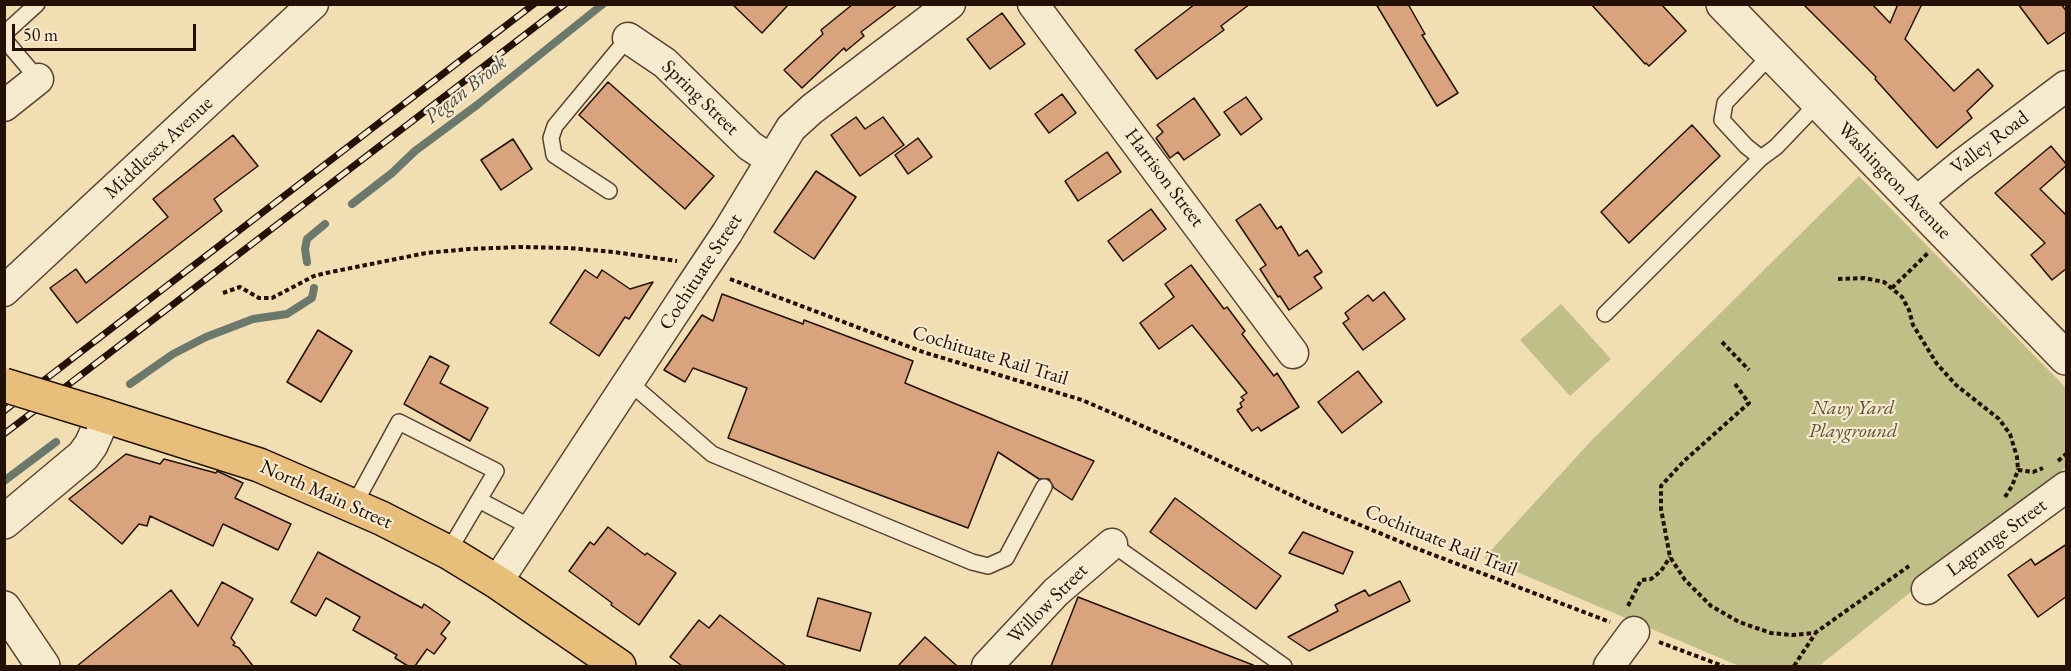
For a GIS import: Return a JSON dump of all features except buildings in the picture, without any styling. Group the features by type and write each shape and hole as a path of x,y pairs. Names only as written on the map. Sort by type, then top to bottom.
{"main road":[{"name":"North Main Street","path":"4,385 259,465 354,505 448,552 497,582 619,666"}],"street":[{"name":"Middlesex Avenue","path":"4,291 313,4"},
{"name":"Cochituate Street","path":"497,582 727,232 791,128 950,4"},
{"name":"Harrison Street","path":"1033,4 1188,209 1293,353"},
{"name":"Washington Avenue","path":"1723,4 2067,358"},
{"name":"Spring Street","path":"628,38 665,63 745,141 770,159"},
{"path":"4,106 38,79"},
{"name":"Valley Road","path":"1915,203 1960,166 2067,86"},
{"path":"4,522 83,456 91,445 98,414"},
{"name":"Lagrange Street","path":"1928,589 2067,487"},
{"name":"Willow Street","path":"987,666 1056,592 1112,544"},
{"path":"4,608 43,666"},
{"path":"1609,666 1626,628"}],"lane":[{"path":"4,34 37,4"},
{"path":"609,191 554,155 551,138 555,126 628,38"},
{"path":"4,39 38,79"},
{"path":"1761,158 1722,120 1725,103 1772,55"},
{"path":"1605,314 1818,103"},
{"path":"629,382 712,454 980,564 988,566 1005,558 1044,487"},
{"path":"354,505 399,422 496,471 448,552"},
{"path":"480,500 532,528"},
{"path":"1112,544 1284,666"}],"path":[{"path":"1892,288 1935,246"},
{"path":"223,293 240,287 259,298 272,298 314,276 326,273 426,253 494,247 569,248 680,262"},
{"name":"Cochituate Rail Trail","path":"722,276 923,352 1082,400 1177,441 1312,505 1418,549 1723,666"},
{"path":"1838,279 1864,278 1884,282 1892,288 1902,297 1913,325 1937,364 1956,385 2005,426 2018,457 2018,470 2012,486 2003,499"},
{"path":"1722,342 1749,370"},
{"path":"1735,384 1749,403 1684,461 1661,486 1661,509 1670,557 1685,580 1711,606 1739,622 1771,633 1792,635 1815,633"},
{"path":"2018,470 2033,472 2051,465 2067,454"},
{"path":"1626,628 1641,580 1651,579 1661,571 1670,557"},
{"path":"1794,666 1815,633 1918,560"}],"green space":[{"name":"Navy Yard Playground","path":"1859,176 2066,388 2066,467 1819,666 1739,666 1484,558 1590,442"},
{"path":"1561,304 1611,359 1570,396 1520,340"}],"waterway":[{"name":"Pegan Brook","path":"352,204 392,173 415,151 477,105 603,4"},
{"name":"Pegan Brook","path":"307,262 305,249 307,239 325,224"},
{"name":"Pegan Brook","path":"130,384 173,354 206,337 253,319 287,314 312,298 314,288"},
{"name":"Pegan Brook","path":"4,481 56,442"}],"railway":[{"path":"4,411 534,4"},
{"path":"4,434 565,4"}]}
